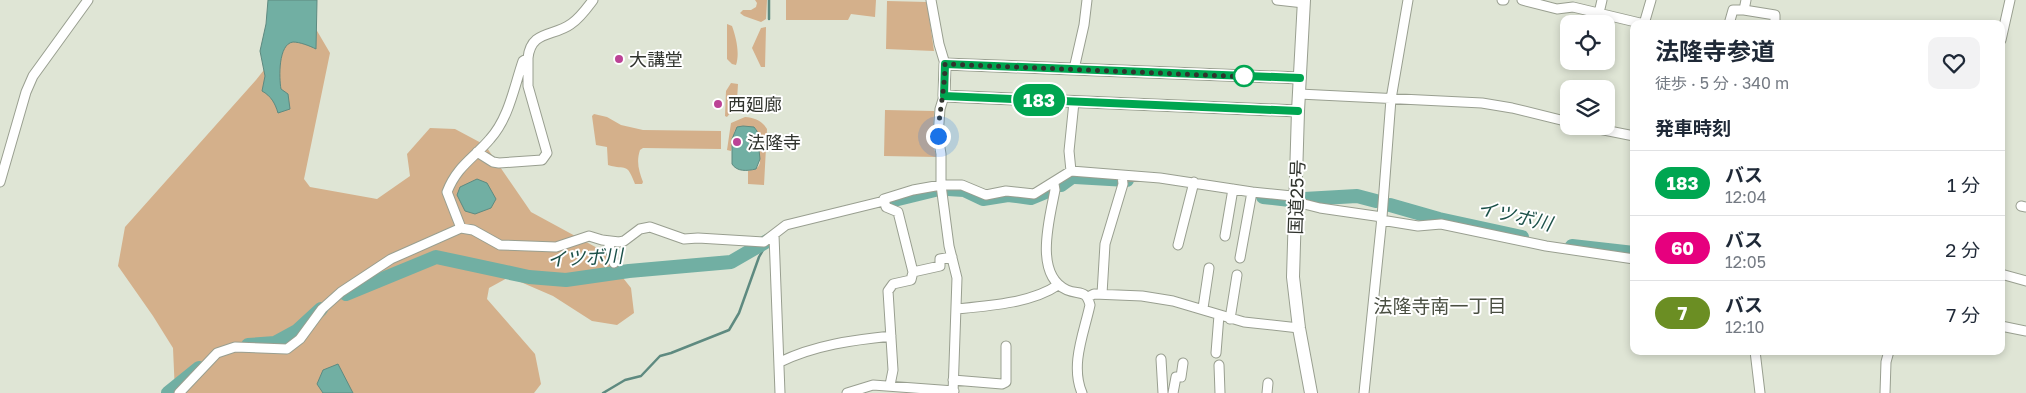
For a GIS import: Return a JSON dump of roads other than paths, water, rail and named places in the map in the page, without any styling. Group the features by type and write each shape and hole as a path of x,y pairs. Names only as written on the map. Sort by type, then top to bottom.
{"highway":[{"name":"国道25号","path":"1304,1 1294,199 1293,277 1299,328 1311,393"}],"main road":[{"path":"1298,111 944,96 945,64 1300,78"}],"street":[{"path":"0,182 26,92 33,76 88,0"},
{"path":"477,152 492,162 499,163 542,160 545,158 547,153 528,86 529,51 537,38 572,23 593,0"},
{"path":"931,0 938,44 945,64"},
{"path":"1074,69 1084,25 1087,0"},
{"path":"1277,0 1304,1"},
{"path":"1364,393 1382,218 1391,99 1408,0"},
{"path":"1522,0 1557,10 1573,7 1630,21"},
{"path":"1599,13 1602,0"},
{"path":"1645,20 1652,0"},
{"path":"1744,10 1746,0"},
{"path":"2005,22 2010,0"},
{"path":"1730,20 1733,10 1775,15 1775,20"},
{"path":"461,228 446,192 465,162 491,139 504,119 524,61 528,58"},
{"path":"1299,94 1499,106 1560,120"},
{"path":"847,393 873,385 953,392 957,278 941,185 941,154 938,136 940,109 944,96"},
{"path":"1071,171 1069,151 1074,102"},
{"path":"1615,132 1630,135"},
{"path":"179,393 217,353 235,347 287,349 300,339 322,310 350,286 391,259 461,228 473,230 500,245 556,247 589,236 608,241 624,241 640,229 650,226 684,239 698,238 753,243 764,242 786,225 884,201 884,199 913,190 941,185 962,185 986,195 1006,191 1034,194 1054,184 1071,171 1294,199 1320,208 1418,226 1441,224 1546,246 1630,257"},
{"path":"1102,294 1105,244 1122,178"},
{"path":"1054,184 1055,190 1046,239 1046,256 1058,285 1084,294 1088,297 1090,305 1077,364 1077,375 1082,393"},
{"path":"1178,245 1193,185"},
{"path":"1225,236 1233,191"},
{"path":"1240,258 1251,194"},
{"path":"884,201 886,207 898,212 913,272 910,280 893,284 888,291 893,370 890,385"},
{"path":"774,235 780,393"},
{"path":"608,241 614,263"},
{"path":"913,272 940,266 940,259 952,257"},
{"path":"1203,308 1209,268"},
{"path":"1230,319 1237,275"},
{"path":"2005,275 2026,281"},
{"path":"956,309 1003,304 1051,290 1058,285"},
{"path":"1088,297 1094,294 1142,296 1203,308 1230,319 1299,328"},
{"path":"1216,353 1219,315"},
{"path":"2005,327 2026,330"},
{"path":"780,362 794,355 848,341 891,336"},
{"path":"953,380 1002,384 1006,382 1006,346"},
{"path":"1755,355 1760,393"},
{"path":"1886,393 1886,362 1889,355"},
{"path":"1161,359 1163,393"},
{"path":"1173,393 1176,377 1181,377 1183,363"},
{"path":"1220,365 1220,393"},
{"path":"1267,393 1268,383"}],"water":[{"path":"268,0 317,0 316,49 302,43 293,42 288,44 282,55 280,70 281,89 288,94 290,109 278,113 272,100 262,91 265,76 260,51 266,24"},
{"path":"737,127 754,127 757,131 760,159 756,169 739,170 732,164 732,139"},
{"path":"477,179 487,183 496,199 491,208 475,214 465,211 457,195 460,187"},
{"path":"338,364 353,393 323,393 317,384 323,370"}],"waterway":[{"path":"769,0 769,19"},
{"name":"イツボ川","path":"1061,185 1072,177 1127,180"},
{"name":"イツボ川","path":"948,189 964,190 983,199 1008,195 1031,198 1048,191"},
{"name":"イツボ川","path":"890,201 935,190"},
{"name":"イツボ川","path":"1304,199 1357,196 1376,201"},
{"name":"イツボ川","path":"1263,197 1290,200"},
{"name":"イツボ川","path":"1390,205 1439,219 1522,237"},
{"name":"イツボ川","path":"346,294 436,257 529,277 566,280 629,271 731,262 769,240"},
{"path":"603,393 625,380 641,376 660,356 729,330 739,313 759,257 767,243"},
{"name":"イツボ川","path":"1572,246 1630,253"},
{"name":"イツボ川","path":"248,345 275,343 297,331 321,309"},
{"name":"イツボ川","path":"168,393 199,368"}],"place":[{"name":"大講堂","path":"619,59"},
{"name":"西廻廊","path":"718,104"},
{"name":"法隆寺","path":"737,142"}],"district":[{"name":"法隆寺南一丁目","path":"1440,305"}]}
